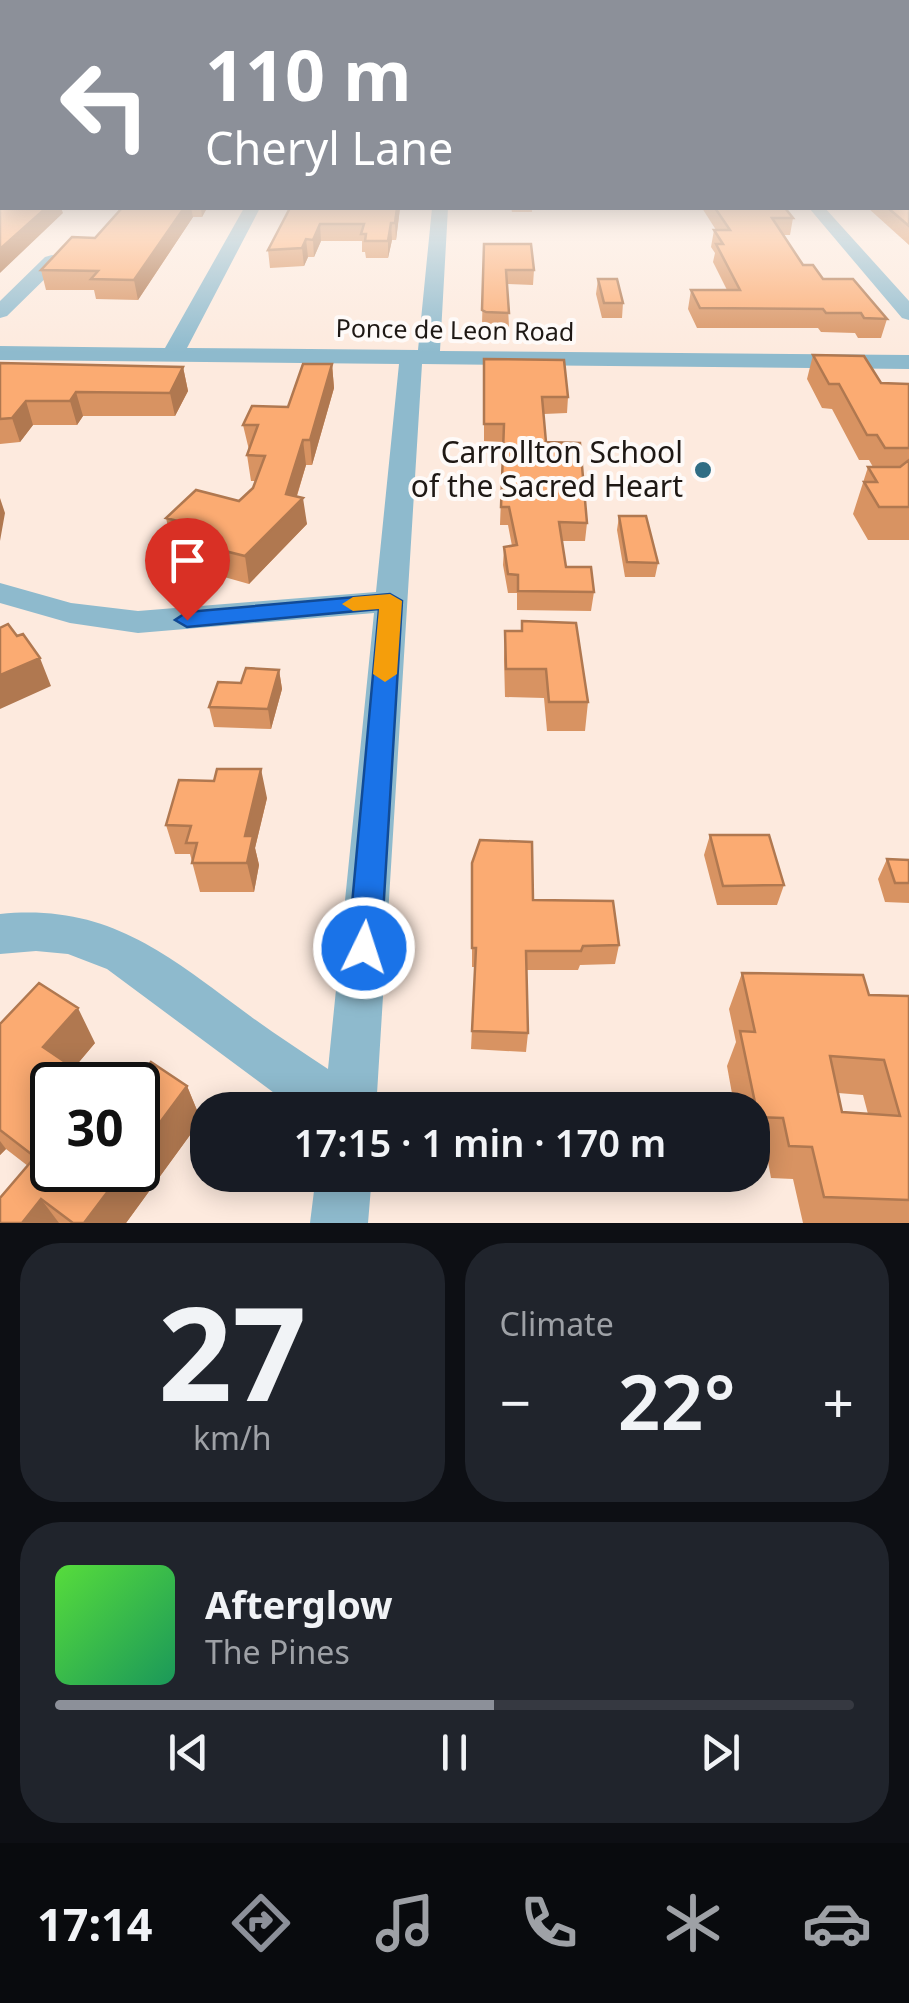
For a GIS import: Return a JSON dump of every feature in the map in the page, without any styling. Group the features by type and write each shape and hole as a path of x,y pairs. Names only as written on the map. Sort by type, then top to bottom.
{"street":[{"path":"172,354 236,238"},
{"path":"351,1092 390,601 436,238"},
{"path":"843,238 909,314"},
{"path":"0,312 52,261"},
{"name":"Ponce de Leon Road","path":"0,353 909,362"},
{"path":"0,592 70,613 138,622 390,601"},
{"path":"0,934 73,932 128,955 316,1092"},
{"path":"339,1223 342,1192"}],"building":[{"path":"0,238 12,238 0,249"},
{"path":"71,238 163,238 134,280 91,279 98,271 41,270"},
{"path":"274,238 314,238 306,239 302,248 268,250"},
{"path":"365,238 388,238 388,241"},
{"path":"719,238 785,238 803,265 813,265 823,279 853,279 887,319 864,318 861,313 826,313 823,309 700,308 691,290 740,290 716,244 723,244"},
{"path":"484,244 531,244 534,270 506,270 509,313 482,310"},
{"path":"598,279 617,279 623,303 604,303"},
{"path":"813,355 864,356 881,383 909,384 909,448 885,448 877,435 867,435 839,384 829,384"},
{"path":"484,359 564,360 568,397 542,397 546,442 580,443 587,523 559,522 566,567 591,567 594,592 518,591 518,575 508,574 504,547 517,545 509,507 501,507 504,424 484,424"},
{"path":"0,363 183,367 170,393 76,392 70,401 26,401 12,418 0,419"},
{"path":"303,364 332,364 310,440 303,440 286,494 303,498 245,556 197,544 213,530 166,518 196,490 239,501 253,488 265,456 247,455 258,425 243,425 252,406 288,407"},
{"path":"909,460 909,507 879,507 864,482 877,482 868,467 900,467"},
{"path":"619,516 646,516 658,563 627,562"},
{"path":"522,621 576,623 588,702 549,702 546,669 506,669 505,631 522,631"},
{"path":"8,624 17,636 23,634 40,658 0,675 0,628"},
{"path":"246,668 279,670 268,709 209,707 218,682 241,683"},
{"path":"217,769 261,769 245,836 253,836 247,863 192,863 197,843 186,843 191,826 166,825 179,780 214,781"},
{"path":"710,835 769,835 784,885 723,886"},
{"path":"480,840 532,842 533,900 613,901 619,945 583,946 581,951 526,951 528,1033 472,1031 476,948 472,948 472,863"},
{"path":"887,859 909,860 909,883 895,883"},
{"path":"742,973 863,975 869,995 909,996 909,1200 824,1197 812,1147 789,1146 783,1118 770,1117 770,1092 753,1092 740,1031 755,1032","holes":["830,1056 884,1060 900,1116 842,1112"]},
{"path":"39,983 78,1008 43,1047 65,1062 30,1062 30,1153 0,1130 0,1024"},
{"path":"160,1068 187,1086 160,1122"},
{"path":"30,1163 30,1192 107,1192 84,1223 73,1223 41,1199 22,1223 0,1223 0,1198"}],"slow traffic":[{"path":"353,604 390,601 385,674"}],"place":[{"name":"Carrollton School of the Sacred Heart","path":"703,470"}],"route":[{"path":"187,620 390,601 364,948"}]}
